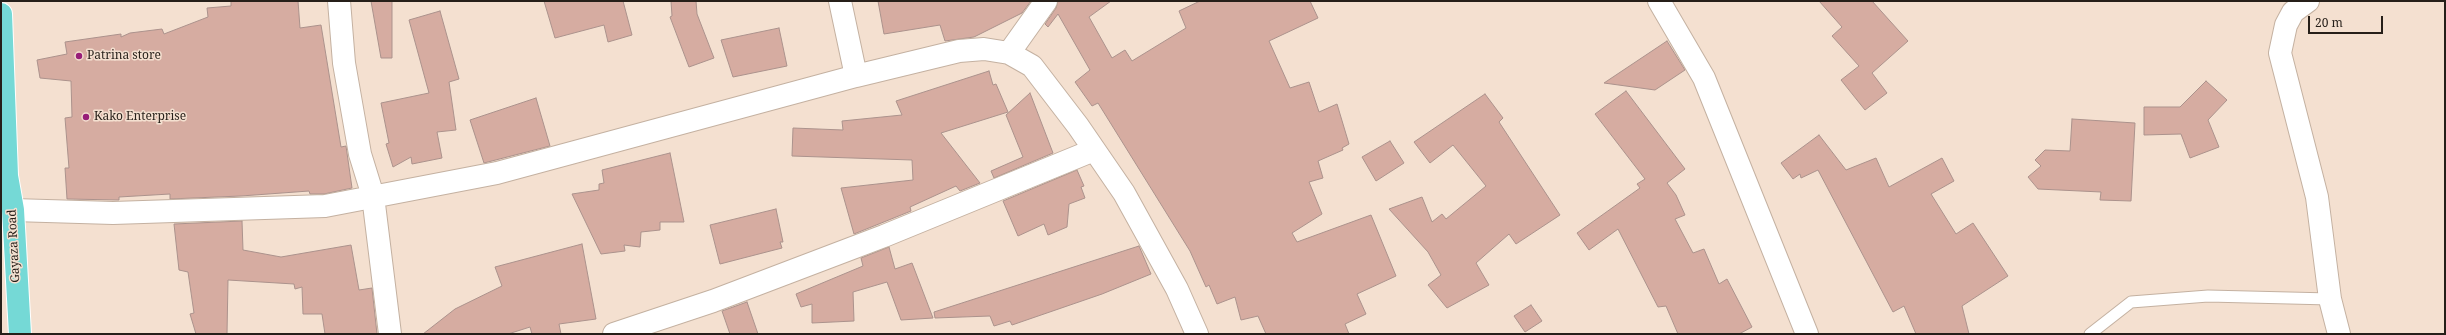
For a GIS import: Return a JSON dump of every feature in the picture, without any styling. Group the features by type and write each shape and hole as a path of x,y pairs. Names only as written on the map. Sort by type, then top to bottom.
{"main road":[{"name":"Gayaza Road","path":"1,14 4,177 13,210 20,334"}],"street":[{"path":"339,1 347,78 360,154 373,196 390,334"},
{"path":"840,1 856,76"},
{"path":"1009,53 1046,1"},
{"path":"1659,1 1704,78 1807,334"},
{"path":"2308,1 2293,12 2286,25 2280,53 2317,197 2330,299 2339,334"},
{"path":"13,210 113,213 325,206 497,173 856,76 959,50 984,49 1009,53 1032,66 1124,193 1177,289 1197,334"},
{"path":"614,334 713,301 884,236 1094,150"}],"lane":[{"path":"2090,334 2131,302 2208,296 2330,299"}],"building":[{"path":"231,1 298,1 300,28 321,25 341,147 346,146 352,188 324,194 310,194 309,191 170,199 170,194 119,197 119,200 67,199 65,168 69,168 65,118 72,117 71,81 40,78 37,60 67,54 65,42 121,34 121,37 130,33 162,29 164,34 208,17 207,8 231,6"},
{"path":"371,1 392,1 392,58 381,58"},
{"path":"544,1 623,1 632,35 608,42 604,25 555,38"},
{"path":"671,1 696,1 697,14 714,58 689,67 670,17 672,16"},
{"path":"878,1 1031,1 1022,13 974,37 945,41 940,25 884,34"},
{"path":"1058,1 1111,1 1089,17 1112,58 1125,50 1132,61 1186,28 1179,11 1200,1 1310,1 1318,18 1269,41 1290,88 1309,82 1319,112 1337,104 1349,144 1342,148 1343,150 1318,161 1323,178 1309,182 1322,214 1292,233 1297,242 1371,215 1396,276 1357,294 1366,314 1345,324 1349,334 1266,334 1258,316 1241,320 1235,297 1217,304 1209,285 1206,287 1190,251 1098,103 1092,106 1075,82 1090,70 1058,14 1048,27 1045,24 1056,8"},
{"path":"1819,1 1872,1 1908,41 1872,73 1887,93 1865,110 1841,80 1859,66 1832,36 1842,27"},
{"path":"440,11 459,79 449,82 456,130 437,132 442,158 412,164 411,157 393,167 386,144 389,143 381,103 429,93 409,20"},
{"path":"779,28 787,66 733,77 721,40"},
{"path":"1667,41 1685,70 1655,90 1604,83"},
{"path":"989,71 993,85 996,84 1008,112 941,133 980,183 960,191 956,186 910,207 911,211 854,234 841,188 913,180 912,160 792,156 793,128 843,130 842,121 902,115 896,101"},
{"path":"2206,81 2227,100 2208,120 2219,147 2190,158 2181,134 2144,135 2144,107 2180,107"},
{"path":"1626,91 1685,169 1667,183 1676,195 1685,215 1675,219 1693,253 1704,249 1719,284 1727,279 1752,327 1739,334 1678,334 1666,306 1658,307 1618,229 1589,250 1577,233 1640,188 1637,184 1645,179 1595,114"},
{"path":"1030,93 1053,153 994,178 991,171 1023,157 1006,115"},
{"path":"1485,94 1503,118 1499,122 1560,215 1516,244 1509,234 1476,263 1489,285 1447,308 1428,285 1441,275 1428,252 1389,209 1422,197 1432,222 1442,214 1446,219 1486,186 1453,145 1430,163 1414,142"},
{"path":"536,98 550,146 484,163 470,120"},
{"path":"2072,119 2135,123 2131,201 2100,200 2101,192 2038,189 2028,177 2041,166 2035,160 2045,150 2070,151"},
{"path":"1819,135 1846,170 1876,158 1889,187 1942,158 1954,181 1931,194 1956,234 1973,223 2008,276 1962,306 1969,334 1916,334 1904,306 1893,312 1818,170 1801,178 1800,174 1793,179 1781,163"},
{"path":"1390,141 1404,163 1376,181 1362,157"},
{"path":"670,153 684,222 660,222 660,230 641,232 640,247 624,245 625,251 601,254 572,194 599,190 599,184 604,183 602,170"},
{"path":"1077,170 1084,186 1081,187 1085,198 1069,204 1067,227 1048,235 1044,224 1018,236 1003,201"},
{"path":"776,209 783,242 780,242 782,248 720,264 710,225"},
{"path":"242,221 243,250 281,257 351,245 359,290 372,288 377,334 325,334 322,314 303,314 302,287 295,289 294,284 228,280 227,334 196,334 190,314 194,313 188,272 179,270 174,224"},
{"path":"582,244 596,319 559,324 561,334 532,334 530,327 508,334 423,334 455,309 502,286 495,267"},
{"path":"1139,246 1151,274 1102,294 1012,325 1010,321 994,326 990,316 935,318 934,312"},
{"path":"889,247 895,269 912,263 933,318 901,320 887,282 853,292 854,321 812,323 812,304 801,307 796,294 863,266 861,258"},
{"path":"747,302 758,334 730,334 722,311"},
{"path":"1531,305 1542,321 1525,332 1514,316"}],"place":[{"name":"Patrina store","path":"79,56"},
{"name":"Kako Enterprise","path":"86,117"}]}
